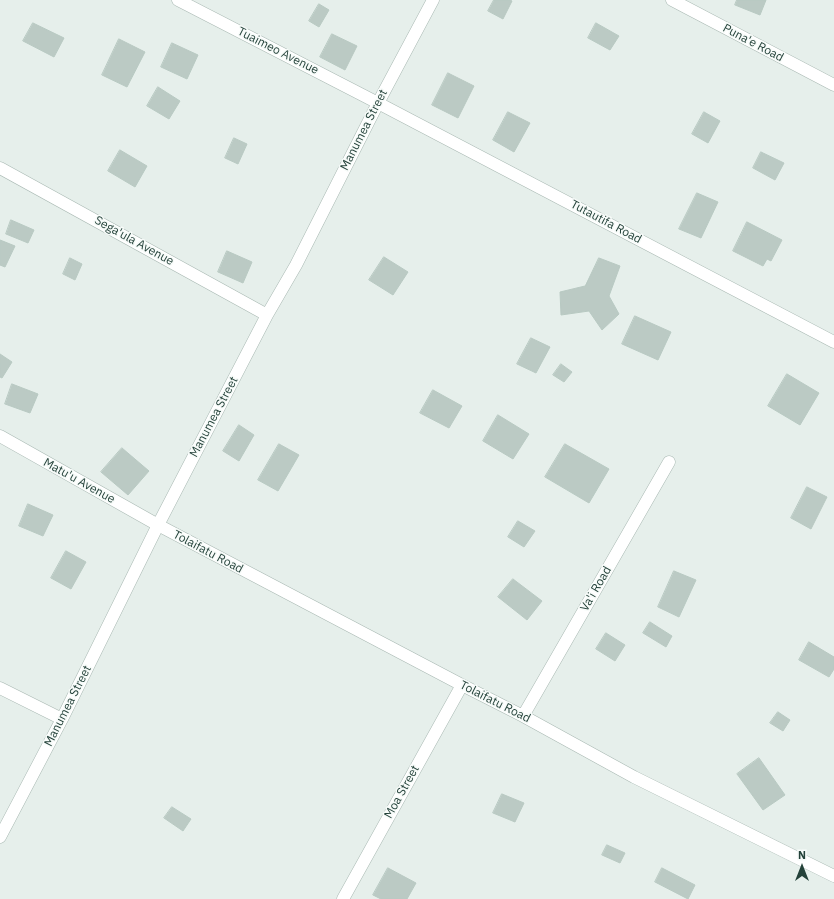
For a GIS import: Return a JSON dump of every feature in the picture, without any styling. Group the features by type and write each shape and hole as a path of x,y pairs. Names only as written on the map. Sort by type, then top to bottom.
{"street":[{"name":"Tuaimeo Avenue","path":"178,0 378,102"},
{"name":"Manumea Street","path":"0,837 62,719 158,525 268,315 296,265 378,102 433,0"},
{"name":"Puna'e Road","path":"672,0 834,85"},
{"name":"Tutautifa Road","path":"378,102 834,342"},
{"name":"Sega'ula Avenue","path":"0,168 268,315"},
{"name":"Matu'u Avenue","path":"0,436 158,525"},
{"name":"Va'i Road","path":"523,716 669,462"},
{"name":"Tolaifatu Road","path":"158,525 523,716 634,777 834,876"},
{"name":"Moa Street","path":"343,899 462,685"},
{"path":"0,688 62,719"}],"building":[{"path":"494,0 512,1 503,19 488,11"},
{"path":"737,0 766,0 760,15 735,5"},
{"path":"319,4 329,10 319,27 309,21"},
{"path":"33,23 64,38 54,57 23,41"},
{"path":"596,23 619,36 610,50 588,38"},
{"path":"332,34 357,46 345,70 320,57"},
{"path":"119,39 145,52 127,87 102,75"},
{"path":"172,43 198,55 187,79 161,67"},
{"path":"448,73 474,86 458,118 432,105"},
{"path":"158,87 180,101 169,119 147,106"},
{"path":"508,112 530,123 514,152 493,140"},
{"path":"704,112 720,121 708,143 692,134"},
{"path":"234,138 247,144 238,164 225,158"},
{"path":"120,150 147,166 135,187 108,171"},
{"path":"761,152 784,163 775,180 753,168"},
{"path":"697,193 718,202 701,238 679,229"},
{"path":"11,220 34,230 28,243 6,234"},
{"path":"747,222 782,240 771,261 767,259 763,266 733,251"},
{"path":"0,240 15,246 5,267 0,265"},
{"path":"227,251 252,262 243,283 218,272"},
{"path":"384,257 408,272 393,295 369,280"},
{"path":"70,258 82,264 75,280 63,274"},
{"path":"599,258 620,266 609,296 619,314 602,330 589,311 561,315 560,292 585,286"},
{"path":"635,316 671,332 658,360 622,344"},
{"path":"531,338 550,347 536,373 517,364"},
{"path":"0,354 12,362 2,378 0,377"},
{"path":"561,364 572,372 564,382 553,375"},
{"path":"787,374 819,393 800,425 768,406"},
{"path":"12,384 38,394 30,413 5,404"},
{"path":"433,390 462,406 449,428 420,413"},
{"path":"498,415 529,434 513,459 483,441"},
{"path":"239,425 254,435 239,461 223,451"},
{"path":"279,444 299,455 278,491 258,480"},
{"path":"565,444 609,469 589,503 545,477"},
{"path":"122,448 149,471 128,495 101,472"},
{"path":"807,487 827,497 811,529 791,518"},
{"path":"28,504 53,515 43,536 19,526"},
{"path":"518,521 535,531 524,547 508,537"},
{"path":"66,551 86,562 71,589 51,578"},
{"path":"674,571 696,580 679,617 658,607"},
{"path":"513,579 542,601 527,620 498,597"},
{"path":"650,622 672,636 666,647 643,633"},
{"path":"606,633 625,645 615,661 596,649"},
{"path":"809,642 834,657 834,669 829,677 799,660"},
{"path":"778,712 790,720 783,731 770,723"},
{"path":"759,758 785,795 763,810 737,774"},
{"path":"502,794 524,803 515,822 493,813"},
{"path":"172,807 191,819 183,831 164,818"},
{"path":"607,845 625,853 620,863 602,855"},
{"path":"388,868 416,883 407,899 381,899 373,895"},
{"path":"662,868 695,885 688,899 655,882"}]}
